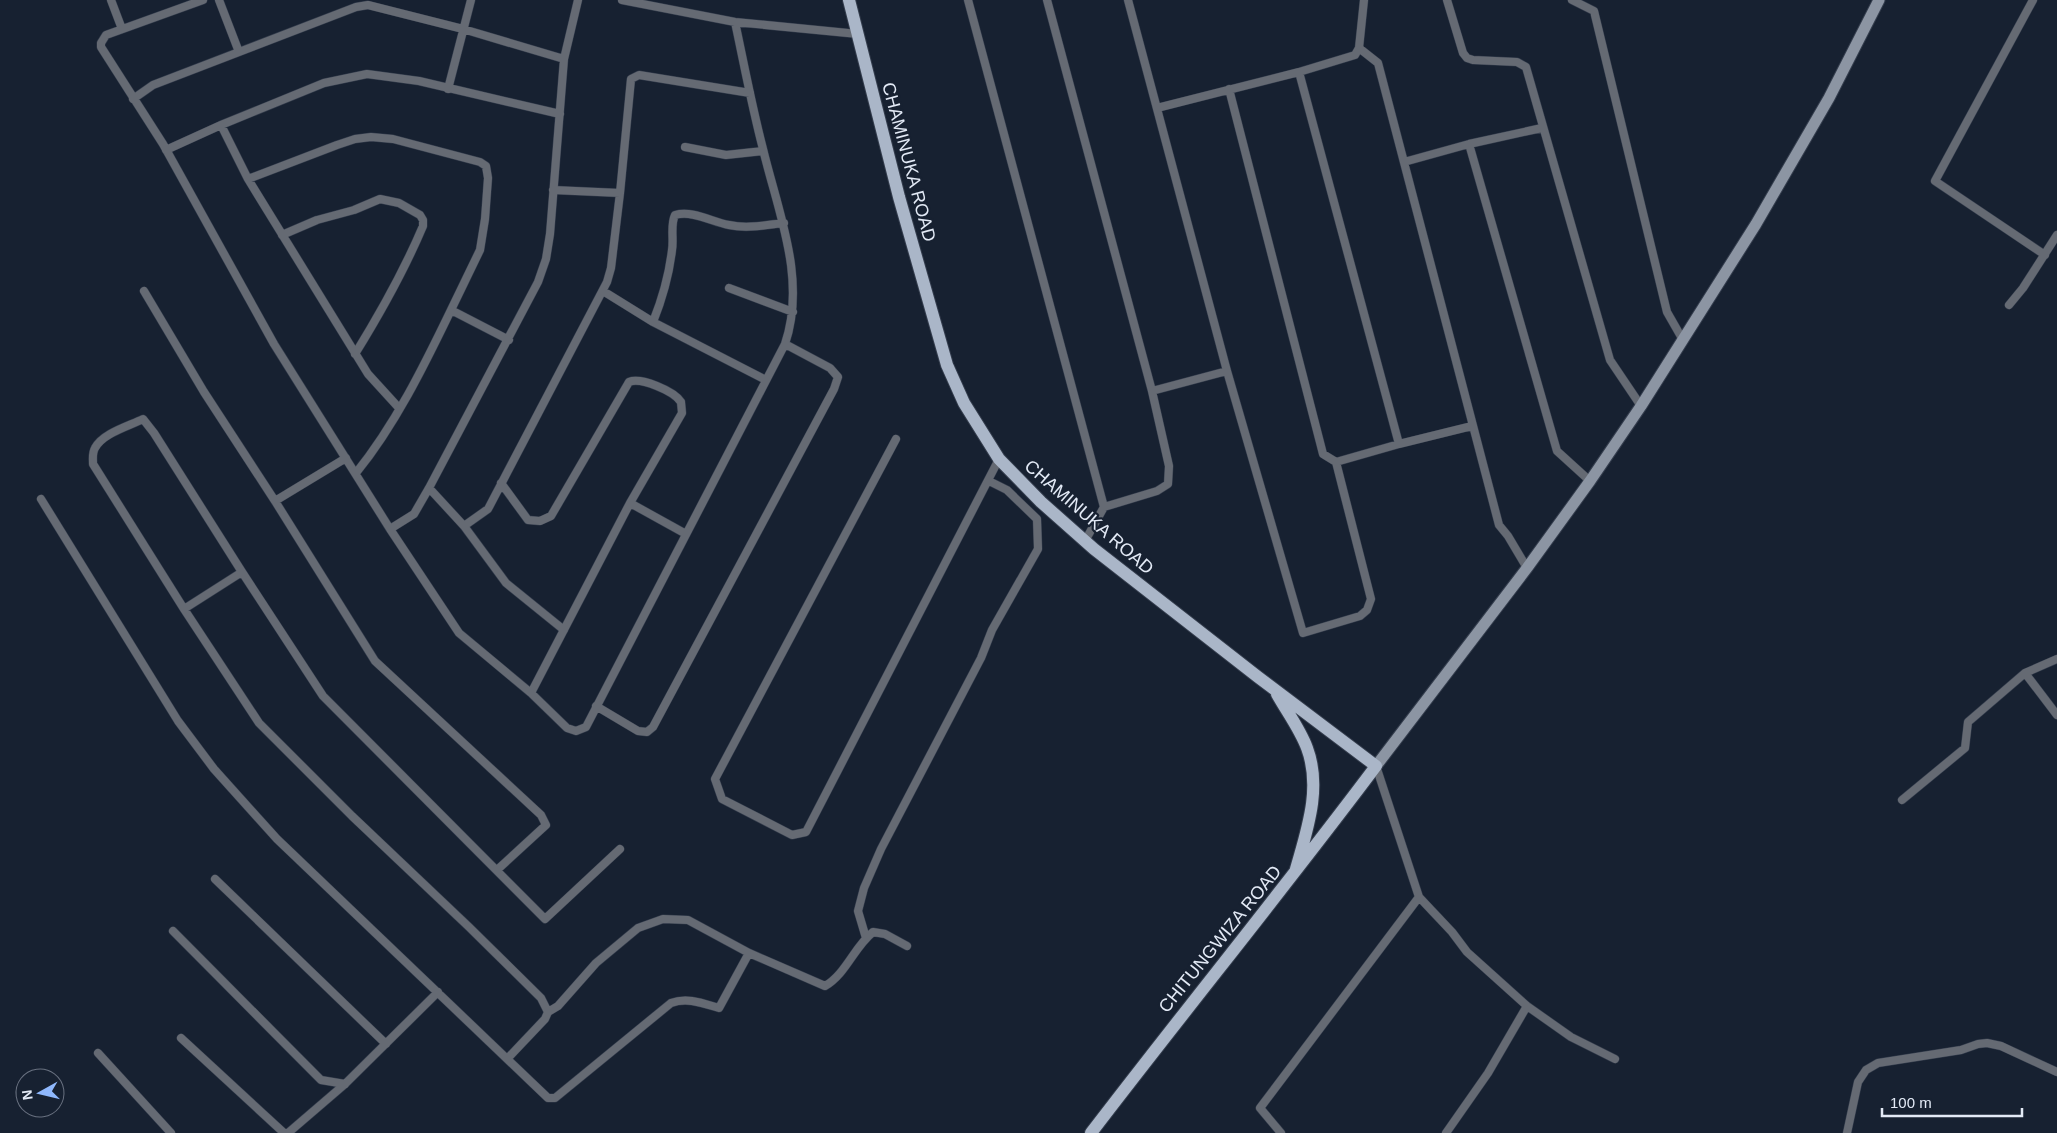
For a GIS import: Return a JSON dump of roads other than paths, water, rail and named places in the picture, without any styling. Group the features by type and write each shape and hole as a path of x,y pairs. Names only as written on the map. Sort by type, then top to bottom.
{"main road":[{"name":"CHAMINUKA ROAD","path":"849,0 899,197 948,365 964,403 999,459 1041,502 1085,541 1376,766"},
{"path":"1376,766 1527,568 1641,406 1756,224 1824,106 1878,0"},
{"path":"1273,688 1307,748 1312,769 1312,813 1294,876"},
{"name":"CHITUNGWIZA ROAD","path":"1091,1133 1167,1033 1294,876 1376,766"}],"street":[{"path":"111,0 122,29"},
{"path":"203,0 106,35 101,43 101,47 166,150 274,344 390,529 460,632 531,693 567,728 576,732 586,726 786,344 793,312 793,292 784,223 763,152 734,22"},
{"path":"219,0 240,52"},
{"path":"448,89 471,0"},
{"path":"390,529 414,514 430,488 538,282 546,259 550,234 564,59 578,0"},
{"path":"622,0 734,22 858,34"},
{"path":"968,0 1104,507"},
{"path":"1047,0 1152,391 1169,466 1168,484 1157,491 1104,507 1085,541"},
{"path":"1128,0 1227,371 1303,633 1360,616 1367,610 1371,599 1336,462 1323,454 1229,88"},
{"path":"1157,108 1229,88 1299,72 1355,55 1359,48 1364,0"},
{"path":"1447,0 1467,58 1517,62 1526,67 1610,360 1641,406"},
{"path":"1572,0 1594,11 1667,312 1683,340"},
{"path":"2033,0 1935,181 2045,255"},
{"path":"133,99 153,85 356,7 368,5 463,29 564,59"},
{"path":"1359,48 1378,63 1499,525 1508,536 1527,568"},
{"path":"1299,72 1399,444"},
{"path":"166,150 221,124 324,83 356,75 386,75 560,114"},
{"path":"464,526 488,509 603,291 611,268 630,84 633,77 639,75 750,93"},
{"path":"221,124 248,179 355,354 368,374 399,408"},
{"path":"1404,162 1469,144 1542,128"},
{"path":"248,179 337,144 371,137 393,139 480,162 486,166 488,178 486,219 480,250 451,310 399,408 368,458 356,473"},
{"path":"1469,144 1558,451 1590,481"},
{"path":"685,147 726,155 763,152"},
{"path":"553,190 620,194"},
{"path":"282,235 317,220 354,210 380,199 399,203 420,215 423,220 423,226 410,258 388,301 355,354"},
{"path":"653,322 664,295 670,264 673,219 675,215 686,213 729,226 743,227 784,223"},
{"path":"2009,305 2023,288 2057,235"},
{"path":"729,288 793,312"},
{"path":"144,291 204,392 375,661 541,814 545,820 546,825 497,870"},
{"path":"603,291 653,322 766,380"},
{"path":"451,310 509,340"},
{"path":"596,706 638,732 647,732 653,727 834,389 838,377 830,368 786,344"},
{"path":"1152,391 1227,371"},
{"path":"501,484 528,520 540,521 551,516 629,382 644,380 680,399 683,408 682,413 630,503 531,693"},
{"path":"548,1012 541,998 469,926 352,816 260,723 184,609 92,464 92,453 95,446 105,438 143,419 154,433 323,696 545,919 620,849"},
{"path":"1336,462 1472,426"},
{"path":"896,439 716,779 722,799 792,835 806,832 999,459"},
{"path":"275,501 346,458"},
{"path":"866,938 858,911 864,888 878,857 981,658 992,630 1038,549 1037,519 1007,490 989,481"},
{"path":"430,488 464,526 506,583 564,630"},
{"path":"41,500 178,721 214,769 277,839 548,1098 555,1098 670,1003 680,1000 700,1002 719,1008 749,953"},
{"path":"630,503 686,534"},
{"path":"184,609 242,572"},
{"path":"1902,800 1965,748 1968,722 2025,673 2057,658"},
{"path":"2025,673 2057,715"},
{"path":"1376,766 1419,897 1452,932 1467,952 1527,1006 1571,1037 1615,1059"},
{"path":"215,879 386,1044"},
{"path":"1281,1133 1260,1108 1419,897"},
{"path":"508,1058 545,1018 548,1012 558,1006 596,963 638,928 663,919 688,920 749,953 825,986 834,980 866,938 873,932 885,934 906,946"},
{"path":"173,931 321,1080 345,1084"},
{"path":"288,1133 345,1084 438,992"},
{"path":"1446,1133 1488,1073 1527,1006"},
{"path":"181,1038 284,1133"},
{"path":"1847,1133 1858,1082 1866,1070 1878,1063 1961,1050 1987,1043 2001,1046 2057,1072"},
{"path":"98,1053 171,1133"}]}
